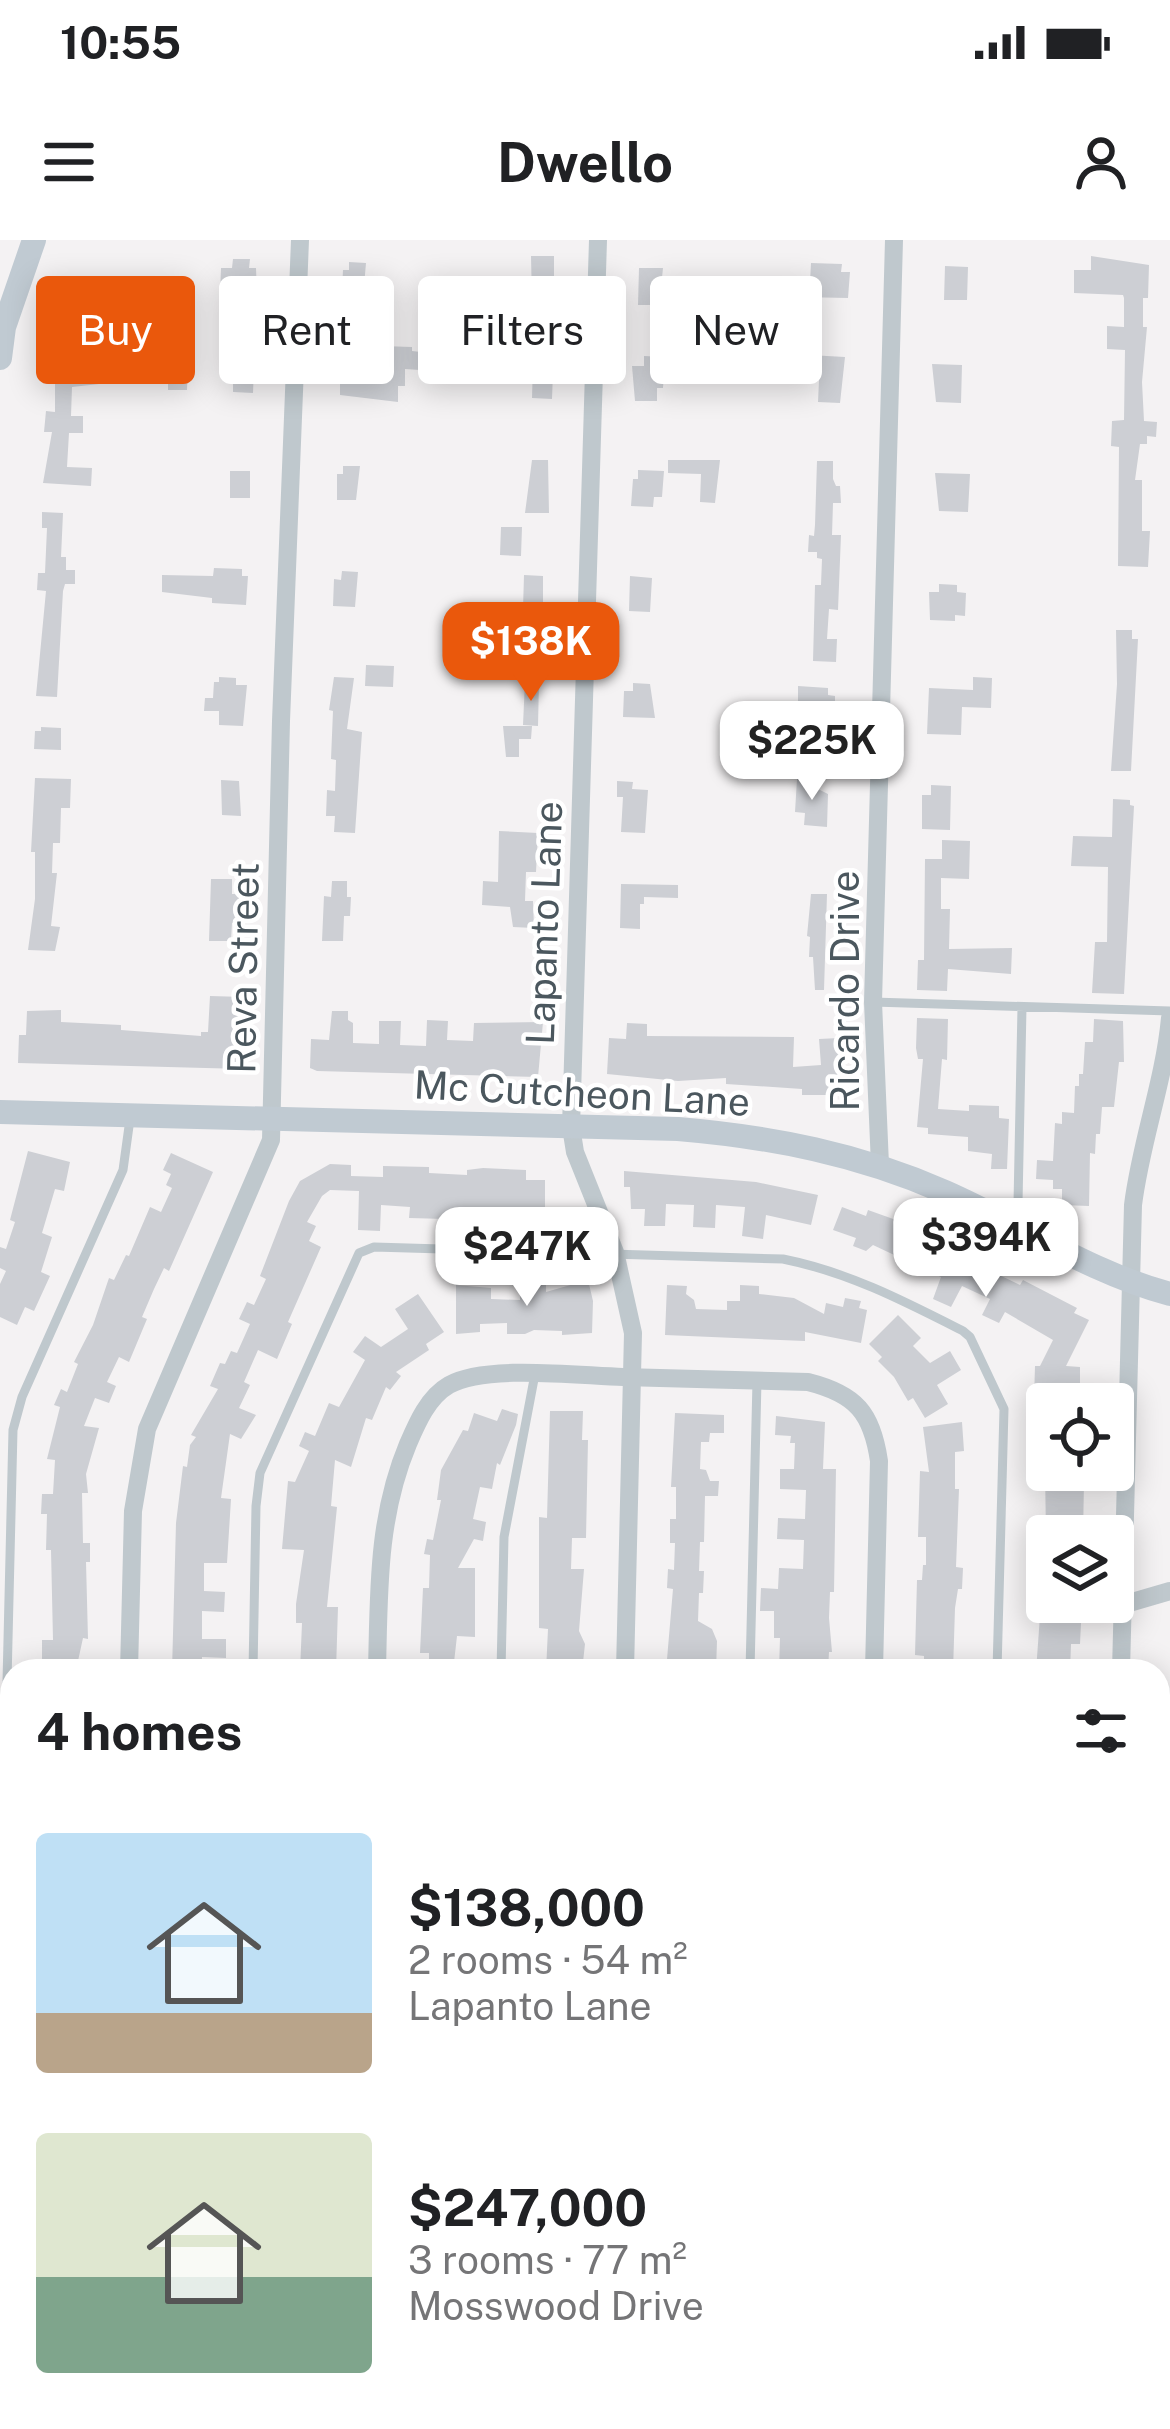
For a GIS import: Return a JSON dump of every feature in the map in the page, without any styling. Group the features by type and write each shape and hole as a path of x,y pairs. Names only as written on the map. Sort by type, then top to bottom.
{"street":[{"path":"0,358 4,327 34,240"},
{"name":"Reva Street","path":"129,1659 133,1511 147,1429 272,1140 281,721 300,240"},
{"name":"Lapanto Lane","path":"598,240 571,1126 574,1152 615,1252 633,1333 625,1659"},
{"name":"Ricardo Drive","path":"880,1165 873,1002 893,240"},
{"path":"1125,1515 1132,1204 1138,1157 1166,1058 1170,1014"},
{"name":"Mc Cutcheon Lane","path":"0,1112 571,1126 757,1136 880,1165 1010,1222 1131,1284 1170,1294"},
{"path":"378,1659 385,1516 414,1429 430,1401 448,1385 475,1376 535,1374 808,1382 831,1388 857,1404 874,1430 879,1461 874,1659"},
{"path":"1134,1602 1170,1591"},
{"path":"1121,1659 1122,1623"}],"lane":[{"path":"873,1002 1170,1014"},
{"path":"1010,1222 1018,1204 1022,1006"},
{"path":"8,1659 13,1430 22,1397 123,1170 131,1113"},
{"path":"253,1659 260,1473 358,1253 374,1247 763,1257 826,1268 891,1294 970,1336 1004,1409 997,1659"},
{"path":"501,1659 505,1537 535,1374"},
{"path":"750,1659 757,1381"}],"building":[{"path":"531,256 554,256 554,276 531,276"},
{"path":"1091,256 1149,265 1148,298 1143,298 1143,327 1147,327 1142,382 1144,421 1157,422 1156,437 1147,436 1147,444 1140,444 1135,480 1142,480 1142,531 1150,531 1148,567 1118,566 1119,447 1111,446 1112,421 1124,420 1125,350 1107,349 1107,326 1124,327 1124,298 1074,293 1074,270 1091,270"},
{"path":"233,259 250,259 249,268 256,268 256,276 221,276 221,268 232,268"},
{"path":"349,262 366,263 365,276 343,276 343,270 349,270"},
{"path":"811,263 842,264 841,272 850,272 848,298 822,297 822,276 810,276"},
{"path":"945,266 968,267 967,300 944,300"},
{"path":"639,268 663,268 662,276 650,276 650,305 638,305"},
{"path":"394,346 418,352 418,370 405,369 398,402 340,395 340,384 394,384"},
{"path":"644,356 650,356 650,384 663,384 657,388 657,401 635,401 632,366 644,366"},
{"path":"822,356 845,357 840,403 818,402"},
{"path":"932,364 962,365 961,403 936,402"},
{"path":"55,384 99,384 72,387 71,416 83,416 83,433 69,433 67,467 92,468 91,486 43,483 52,432 44,432 46,411 55,412"},
{"path":"168,384 187,384 187,390 168,390"},
{"path":"233,384 253,384 253,393 233,392"},
{"path":"532,384 553,384 552,399 532,398"},
{"path":"532,460 548,460 549,513 525,513"},
{"path":"668,460 720,460 715,503 700,502 701,474 668,473"},
{"path":"817,461 833,461 833,479 840,486 841,503 833,503 832,535 841,535 838,610 829,609 827,639 837,639 836,662 813,661 815,585 821,585 822,559 817,552 808,552 809,535 814,536"},
{"path":"343,466 360,466 356,500 337,500 337,474 343,474"},
{"path":"638,470 664,471 662,497 654,497 653,507 631,506"},
{"path":"230,471 250,471 250,498 230,498"},
{"path":"935,473 970,474 968,512 939,511"},
{"path":"42,512 63,513 61,557 66,557 66,570 75,570 75,584 65,584 63,591 57,697 36,696 46,591 37,590 38,573 45,573 47,528 42,528"},
{"path":"501,527 522,527 521,556 500,555"},
{"path":"214,568 242,569 242,576 248,576 246,605 162,592 162,575 213,576"},
{"path":"342,571 358,572 355,607 333,606 334,579 341,580"},
{"path":"524,575 543,576 543,609 523,609"},
{"path":"630,576 652,578 650,612 629,611"},
{"path":"939,584 957,585 957,592 966,593 965,616 955,615 955,621 930,620 929,592 939,592"},
{"path":"1116,630 1132,630 1132,639 1138,639 1131,771 1111,771"},
{"path":"366,665 394,666 393,687 365,686"},
{"path":"219,677 236,678 236,685 247,685 243,726 219,725 219,711 204,711 205,698 213,698"},
{"path":"334,677 354,678 347,729 362,732 355,833 334,832 335,816 326,816 327,790 335,791 333,711 329,710"},
{"path":"973,677 992,678 991,708 962,707 961,735 927,734 929,688 973,690"},
{"path":"525,681 539,682 538,726 523,725"},
{"path":"633,683 650,684 655,718 623,717 624,691 633,691"},
{"path":"798,686 828,688 828,695 835,696 835,720 811,717 811,705 798,707"},
{"path":"503,726 532,726 531,739 519,739 519,757 506,757"},
{"path":"61,728 61,750 34,749 35,731"},
{"path":"35,778 71,779 70,808 61,808 60,843 53,843 52,873 57,873 51,926 60,927 55,951 28,950 35,899 35,852 31,852"},
{"path":"797,779 819,780 818,789 828,794 827,827 804,825 805,813 795,812"},
{"path":"221,780 239,781 241,816 222,815"},
{"path":"617,781 648,790 645,833 621,832 623,797 617,797"},
{"path":"931,785 951,786 950,830 922,829 922,795 931,795"},
{"path":"1113,799 1130,800 1134,806 1124,994 1092,993 1095,942 1107,942 1108,867 1071,866 1073,836 1112,837"},
{"path":"499,831 538,833 536,872 526,872 525,901 533,901 534,928 513,927 510,907 482,905 483,881 498,882"},
{"path":"942,840 970,841 969,879 941,878 941,909 950,909 949,949 1012,948 1011,974 948,969 947,991 917,990 918,960 924,960 925,859 942,859"},
{"path":"211,879 232,879 232,894 239,894 239,923 232,923 231,941 209,941"},
{"path":"332,881 347,881 347,897 351,897 343,941 322,941 324,896 331,897"},
{"path":"621,884 678,885 678,898 644,897 640,929 620,928"},
{"path":"811,894 827,894 824,990 815,990 813,957 809,957"},
{"path":"210,996 244,997 243,1069 18,1063 19,1035 26,1035 27,1011 61,1010 61,1022 201,1036 208,1032"},
{"path":"332,1011 348,1011 353,1043 379,1044 379,1021 401,1021 400,1045 426,1046 427,1020 448,1021 447,1040 473,1041 474,1023 543,1022 538,1077 317,1071 310,1068 311,1039 329,1040"},
{"path":"917,1018 948,1019 938,1109 999,1106 999,1118 1009,1119 1007,1169 991,1169 992,1154 968,1151 968,1137 928,1134 928,1128 917,1127 923,1059 918,1059 916,1048"},
{"path":"1094,1019 1123,1021 1124,1062 1119,1062 1114,1107 1102,1107 1095,1154 1090,1153 1089,1206 1062,1205 1062,1189 1053,1189 1053,1180 1036,1179 1037,1160 1053,1161 1055,1123 1062,1124 1062,1112 1074,1113 1075,1086 1083,1074 1085,1042 1093,1042"},
{"path":"627,1023 647,1024 647,1036 794,1037 793,1067 821,1065 819,1039 839,1038 843,1095 802,1095 802,1089 726,1084 726,1078 678,1081 607,1074 609,1038 626,1039"},
{"path":"28,1151 70,1162 64,1191 55,1189 42,1233 52,1237 41,1272 50,1276 34,1311 25,1307 17,1325 0,1317 0,1284 6,1271 0,1268 0,1247 6,1249 15,1222 10,1220"},
{"path":"171,1153 213,1172 169,1271 164,1268 154,1289 129,1362 119,1357 107,1382 116,1386 109,1403 95,1398 84,1426 99,1428 86,1474 88,1493 82,1493 83,1543 90,1543 90,1562 86,1562 88,1639 83,1638 78,1659 42,1659 42,1640 53,1640 51,1550 46,1550 47,1514 41,1514 42,1494 53,1494 55,1460 47,1459 60,1407 54,1405 61,1389 67,1392 78,1364 74,1362 109,1278 114,1280 129,1256 150,1207 161,1212 172,1188 166,1185 171,1174 163,1170"},
{"path":"330,1164 351,1165 351,1176 383,1177 383,1166 429,1167 429,1173 467,1175 467,1170 483,1168 526,1170 526,1180 545,1180 545,1226 409,1218 410,1207 381,1205 380,1231 358,1230 359,1191 330,1190 322,1196 307,1222 316,1226 309,1241 321,1247 288,1322 292,1324 277,1359 258,1350 239,1408 256,1415 241,1439 230,1434 221,1498 231,1499 227,1563 204,1563 204,1591 225,1592 224,1612 202,1611 202,1639 226,1639 226,1658 172,1659 176,1523 183,1466 187,1467 196,1437 191,1435 218,1389 210,1386 220,1363 225,1364 231,1351 237,1353 250,1324 239,1319 247,1302 254,1305 266,1279 260,1276 300,1181"},
{"path":"624,1171 756,1182 818,1195 811,1225 766,1215 763,1239 742,1236 745,1207 716,1205 715,1228 693,1227 694,1205 666,1204 665,1226 644,1226 645,1209 631,1209"},
{"path":"842,1207 866,1216 868,1210 1077,1308 1074,1313 1089,1320 1066,1366 1080,1367 1080,1383 1034,1383 1035,1366 1040,1366 1053,1340 1005,1312 999,1323 982,1315 990,1299 962,1286 951,1307 933,1299 941,1277 873,1245 866,1251 853,1246 856,1238 833,1230"},
{"path":"588,1280 592,1333 534,1330 507,1334 507,1323 480,1324 480,1332 456,1334 456,1285 491,1288 491,1299 520,1300 520,1281 546,1282 546,1292"},
{"path":"667,1285 687,1286 686,1294 696,1309 727,1310 727,1301 740,1301 740,1285 759,1286 759,1294 794,1298 824,1314 826,1303 843,1307 845,1298 861,1301 859,1308 867,1310 861,1343 805,1332 805,1341 665,1335"},
{"path":"418,1294 444,1332 426,1344 429,1350 396,1372 401,1376 390,1390 386,1387 372,1420 366,1418 351,1467 335,1460 331,1506 337,1507 327,1607 338,1607 336,1659 300,1659 302,1623 296,1623 296,1604 304,1550 282,1549 288,1481 295,1482 309,1451 299,1446 305,1432 315,1436 329,1403 339,1407 365,1360 353,1352 365,1336 381,1347 408,1329 395,1309"},
{"path":"898,1315 921,1338 913,1346 930,1363 950,1351 961,1370 937,1385 948,1404 925,1418 869,1344"},
{"path":"502,1409 518,1414 500,1465 497,1463 492,1489 480,1487 473,1519 486,1522 483,1541 474,1539 458,1568 475,1568 475,1637 457,1636 454,1659 429,1659 429,1653 420,1653 423,1588 429,1588 430,1555 424,1554 427,1539 433,1540 441,1470 463,1430 468,1431 474,1413 497,1421"},
{"path":"550,1411 583,1411 582,1440 588,1440 586,1538 572,1538 571,1569 584,1569 579,1631 585,1644 583,1659 547,1659 548,1629 539,1628 539,1517 547,1518"},
{"path":"675,1413 724,1415 724,1433 710,1433 709,1442 701,1442 700,1469 706,1470 710,1481 719,1481 718,1496 705,1496 698,1621 712,1629 716,1659 667,1659 673,1589 667,1588 668,1569 674,1570 675,1543 670,1543 670,1519 676,1519 676,1487 671,1487"},
{"path":"776,1416 825,1422 823,1469 836,1469 829,1659 779,1659 774,1611 760,1611 761,1588 778,1589 779,1568 803,1569 804,1540 777,1539 778,1518 805,1519 806,1490 780,1489 780,1469 794,1469 795,1443 790,1443 791,1436 775,1435"},
{"path":"962,1422 964,1451 955,1452 955,1489 959,1489 956,1567 963,1568 955,1608 953,1659 915,1655 917,1580 922,1580 926,1565 926,1537 918,1537 920,1471 929,1472 923,1427"},
{"path":"1045,1491 1084,1491 1083,1515 1046,1515"},
{"path":"1039,1623 1081,1623 1080,1644 1071,1644 1070,1659 1037,1659"}]}
